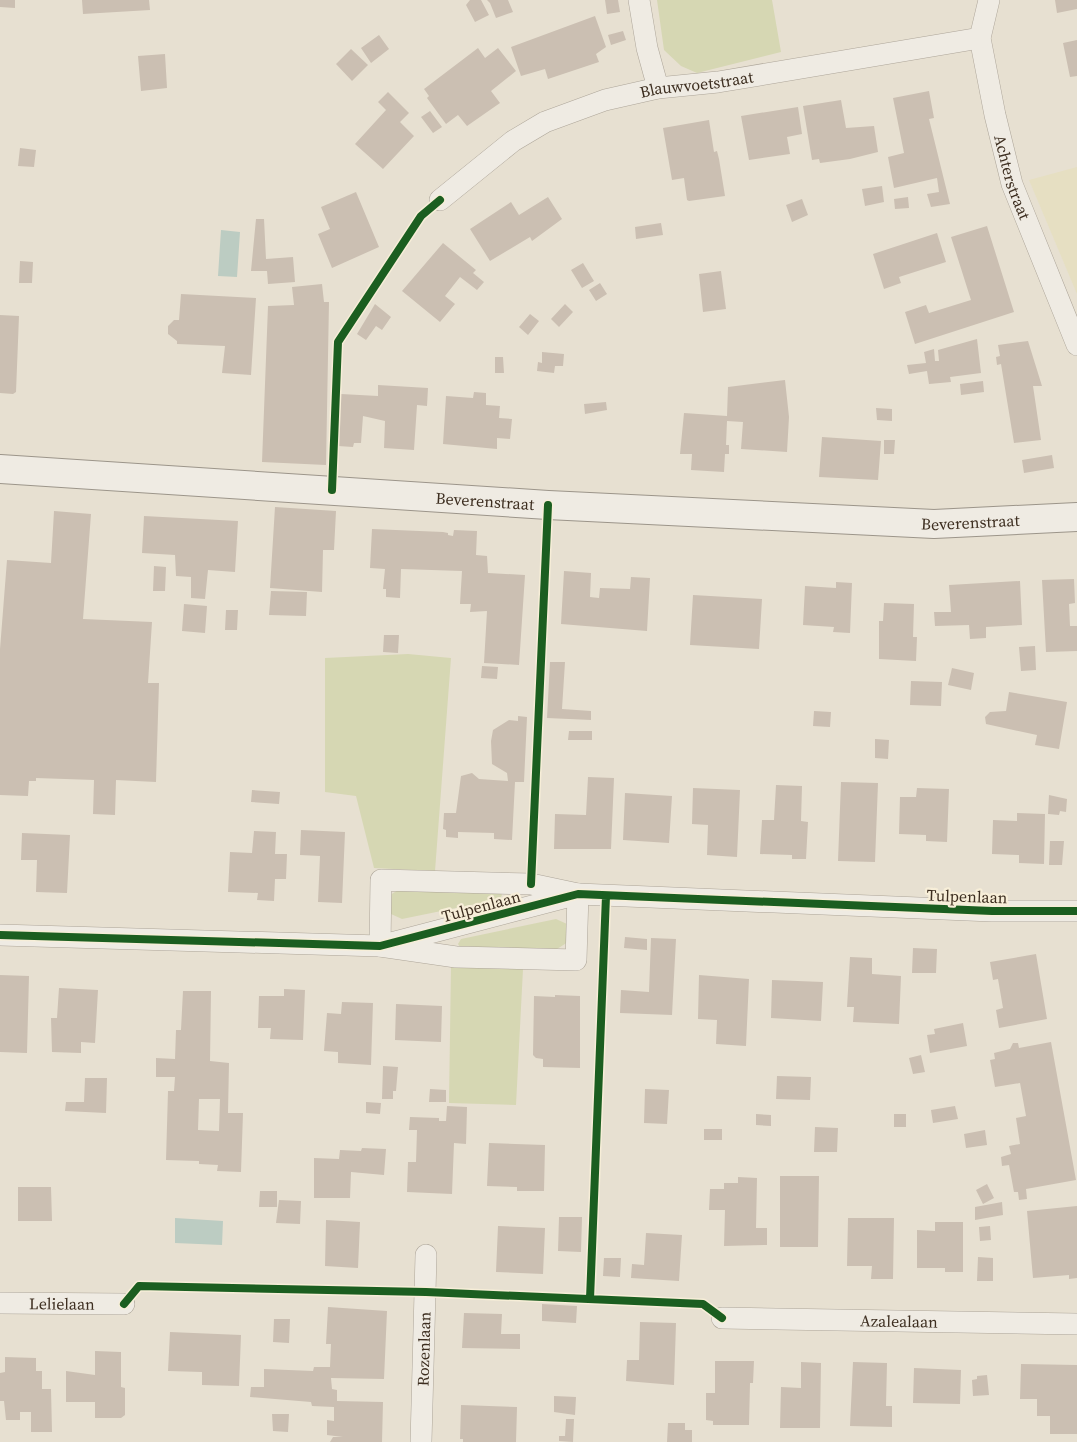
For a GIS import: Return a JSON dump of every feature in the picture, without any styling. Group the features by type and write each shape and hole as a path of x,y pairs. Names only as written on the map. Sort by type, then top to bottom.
{"street":[{"path":"639,0 647,48 658,88"},
{"name":"Achterstraat","path":"989,0 980,38 995,115 1012,184 1077,345"},
{"name":"Blauwvoetstraat","path":"440,200 513,141 545,122 605,100 658,88 718,82 980,38"},
{"name":"Beverenstraat","path":"0,469 548,505 934,524 1077,517"},
{"name":"Tulpenlaan","path":"380,946 381,880 531,884 578,894 992,911 1077,911"},
{"name":"Tulpenlaan","path":"380,946 578,894"},
{"name":"Tulpenlaan","path":"0,935 380,946 456,957 576,960 578,894"},
{"name":"Rozenlaan","path":"421,1442 426,1255"},
{"name":"Lelielaan","path":"0,1303 124,1304"},
{"name":"Azalealaan","path":"722,1318 1077,1324"}],"shaded area":[{"path":"1077,167 1077,294 1029,180"},
{"path":"221,230 240,232 237,277 218,276"},
{"path":"175,1218 223,1221 222,1245 175,1243"}],"green space":[{"path":"657,0 772,0 781,52 697,73 681,66 664,50"},
{"path":"408,654 451,658 435,871 374,868 356,796 325,792 325,658"},
{"path":"400,889 500,892 502,895 500,899 402,919 391,914 390,895"},
{"path":"556,919 567,924 568,942 557,949 460,947 458,944 461,939"},
{"path":"451,966 523,969 516,1105 449,1103"}],"building":[{"path":"0,0 15,0 15,8 0,7"},
{"path":"82,0 149,0 150,10 83,14"},
{"path":"470,0 481,0 489,15 475,22 466,5"},
{"path":"487,0 508,0 513,12 496,18"},
{"path":"605,0 618,0 620,12 607,14"},
{"path":"1055,0 1077,0 1077,9 1057,13"},
{"path":"595,16 606,47 596,54 599,62 548,79 545,69 521,76 511,47"},
{"path":"623,31 626,40 611,45 608,35"},
{"path":"379,35 389,49 371,63 361,48"},
{"path":"1077,40 1077,76 1070,77 1063,43"},
{"path":"478,48 485,58 498,48 516,71 491,91 500,103 467,126 458,115 446,124 427,98 429,96 424,89"},
{"path":"351,49 368,65 352,81 336,64"},
{"path":"165,54 167,88 141,91 138,56"},
{"path":"929,91 934,118 929,119 950,204 931,207 927,194 939,192 937,178 894,188 888,157 904,153 893,98"},
{"path":"388,92 409,113 400,122 414,136 383,169 355,144 386,110 378,102"},
{"path":"841,100 846,128 874,126 878,152 820,163 819,159 812,160 803,106"},
{"path":"798,107 802,134 787,137 790,154 749,160 741,116"},
{"path":"430,111 442,127 433,133 421,117"},
{"path":"709,120 725,196 689,201 684,178 672,180 663,128"},
{"path":"20,148 36,150 34,167 18,166"},
{"path":"882,186 884,202 865,206 862,189"},
{"path":"356,192 379,247 332,268 318,234 330,229 321,207"},
{"path":"548,197 562,219 532,241 530,237 490,261 470,229 511,202 519,215"},
{"path":"908,197 909,208 895,209 894,199"},
{"path":"802,199 808,215 792,222 786,205"},
{"path":"256,219 264,219 266,259 293,257 295,282 268,284 267,271 251,271"},
{"path":"661,223 663,235 636,239 635,227"},
{"path":"987,226 1014,312 915,344 905,312 926,305 929,313 971,300 951,237"},
{"path":"937,233 946,262 899,277 901,283 884,289 873,254"},
{"path":"443,243 476,270 473,273 484,282 477,290 460,277 445,296 455,304 440,322 402,291"},
{"path":"20,261 33,262 32,283 19,283"},
{"path":"583,263 594,281 582,288 571,270"},
{"path":"721,271 726,309 703,312 699,274"},
{"path":"600,283 607,294 596,301 589,290"},
{"path":"322,284 324,302 329,302 326,465 262,462 268,306 294,305 292,287"},
{"path":"181,294 256,298 251,375 222,373 225,346 177,344 177,341 168,334 168,326 174,320 179,320"},
{"path":"375,304 391,317 382,330 376,326 366,340 357,334"},
{"path":"565,304 573,312 559,327 551,319"},
{"path":"530,314 539,321 528,335 519,327"},
{"path":"0,315 19,316 16,392 13,394 0,393"},
{"path":"977,339 981,373 950,377 951,382 929,384 927,371 909,374 907,365 926,363 924,352 934,349 935,361 939,361 938,350"},
{"path":"1028,341 1042,386 1033,386 1041,440 1014,443 1001,364 997,365 996,357 1000,356 998,345"},
{"path":"542,352 564,354 563,366 555,366 554,373 537,371 538,362 542,363"},
{"path":"495,357 503,357 504,373 495,373"},
{"path":"785,380 789,417 787,452 741,449 743,422 727,421 726,445 729,445 729,454 725,454 724,472 691,470 692,454 680,454 684,413 727,416 728,387"},
{"path":"983,381 984,392 961,395 960,384"},
{"path":"378,385 428,388 427,406 417,405 414,450 384,448 385,421 363,416 361,443 354,443 353,447 338,446 341,394 378,396"},
{"path":"474,392 486,393 486,405 500,406 499,418 512,419 510,439 497,438 497,449 443,444 446,396 473,398"},
{"path":"606,402 607,410 585,414 584,404"},
{"path":"876,408 892,409 892,421 877,420"},
{"path":"822,437 881,441 878,480 819,477"},
{"path":"884,440 895,440 894,454 884,454"},
{"path":"1052,455 1054,468 1024,473 1022,460"},
{"path":"275,507 336,511 334,550 323,550 322,592 270,588"},
{"path":"54,511 91,514 83,619 152,622 148,683 159,683 156,782 116,780 115,815 93,814 94,780 36,778 36,781 29,781 28,796 0,795 0,649 7,560 51,563"},
{"path":"144,516 238,521 235,572 208,570 205,599 191,598 191,577 176,576 175,555 142,553"},
{"path":"372,529 443,532 453,536 454,530 477,531 476,555 487,556 488,573 525,575 519,665 484,663 487,611 470,612 471,604 460,604 462,571 401,569 400,598 386,597 386,589 383,589 385,569 370,568"},
{"path":"154,566 166,567 165,591 153,591"},
{"path":"564,571 591,573 590,597 599,598 600,588 630,589 631,577 650,578 647,631 561,624"},
{"path":"1074,579 1075,603 1069,604 1070,626 1077,626 1077,651 1046,652 1042,580"},
{"path":"1020,581 1022,625 986,627 986,638 970,639 969,625 935,626 934,612 951,612 949,585"},
{"path":"836,582 852,583 850,633 833,632 834,627 803,625 805,586 836,588"},
{"path":"271,591 307,592 306,616 269,615"},
{"path":"693,595 762,599 759,649 690,645"},
{"path":"884,603 914,604 913,637 917,637 916,661 879,659 879,621 883,621"},
{"path":"184,604 207,606 205,633 182,631"},
{"path":"226,610 238,610 237,630 225,630"},
{"path":"384,635 399,635 398,653 383,652"},
{"path":"1035,646 1036,670 1021,671 1019,647"},
{"path":"550,662 565,662 562,709 591,711 591,720 547,718"},
{"path":"482,666 498,667 497,679 481,678"},
{"path":"952,668 974,673 971,690 948,685"},
{"path":"911,681 942,682 941,706 910,705"},
{"path":"1009,692 1067,702 1059,749 1035,745 1037,735 986,724 985,717 990,712 1006,711"},
{"path":"814,711 831,712 830,727 813,726"},
{"path":"518,716 527,717 524,782 515,782 512,840 494,839 494,833 458,832 458,838 446,837 446,830 443,829 444,813 456,813 461,776 472,773 479,779 508,781 507,773 492,764 491,741 493,730 509,720 518,721"},
{"path":"569,731 592,731 592,740 568,740"},
{"path":"875,739 889,740 888,759 875,758"},
{"path":"588,777 614,778 611,849 554,849 555,814 586,815"},
{"path":"841,782 878,783 875,862 838,861"},
{"path":"776,785 802,786 801,821 808,822 806,859 792,859 792,855 760,854 762,820 774,820"},
{"path":"693,788 740,790 737,857 707,855 708,825 692,824"},
{"path":"917,788 949,789 947,842 926,841 926,835 899,834 900,797 916,797"},
{"path":"252,790 280,792 279,804 251,802"},
{"path":"625,793 672,796 669,843 623,840"},
{"path":"1049,795 1067,799 1066,812 1060,811 1059,815 1048,814"},
{"path":"1017,813 1045,814 1044,864 1019,863 1019,855 992,854 993,820 1017,821"},
{"path":"301,830 345,832 342,903 318,902 320,856 300,855"},
{"path":"254,831 276,832 275,854 287,854 286,879 275,879 274,901 257,900 258,893 228,892 230,852 252,853"},
{"path":"22,833 70,835 67,893 36,892 37,860 21,860"},
{"path":"1050,841 1064,841 1062,865 1049,865"},
{"path":"625,937 647,939 647,950 624,948"},
{"path":"651,938 676,939 672,1015 620,1013 621,990 649,992"},
{"path":"913,948 937,949 936,973 912,973"},
{"path":"1036,954 1047,1019 999,1028 996,1010 1003,1008 998,979 993,980 990,962"},
{"path":"850,957 872,958 872,974 901,976 899,1024 853,1022 854,1007 847,1007"},
{"path":"0,975 29,976 27,1053 0,1052"},
{"path":"699,975 749,979 746,1046 716,1044 717,1020 698,1019"},
{"path":"772,980 823,982 821,1021 771,1018"},
{"path":"59,988 98,990 95,1043 81,1042 81,1053 52,1052 51,1018 57,1018"},
{"path":"284,989 305,990 303,1040 270,1039 271,1028 258,1028 259,996 284,996"},
{"path":"183,991 211,991 210,1061 229,1063 228,1113 243,1113 241,1172 217,1171 218,1165 199,1164 199,1161 166,1160 168,1091 174,1091 175,1077 156,1077 156,1058 175,1059 176,1030 181,1030","holes":["199,1099 220,1099 219,1131 198,1130"]},
{"path":"555,995 580,996 580,1068 543,1067 543,1059 533,1055 534,996 555,997"},
{"path":"342,1002 373,1003 371,1065 338,1063 338,1052 324,1051 327,1013 341,1014"},
{"path":"396,1004 442,1006 441,1042 395,1040"},
{"path":"963,1023 967,1046 930,1053 927,1035 935,1034 934,1029"},
{"path":"1051,1042 1076,1180 1026,1189 1027,1199 1019,1200 1018,1192 1014,1192 1009,1165 1002,1166 1001,1157 1011,1154 1009,1146 1020,1144 1016,1118 1026,1116 1020,1083 995,1087 990,1060 995,1059 994,1053 1010,1049 1013,1043 1018,1043 1019,1048"},
{"path":"921,1055 925,1072 913,1074 909,1058"},
{"path":"383,1066 398,1067 393,1099 382,1099"},
{"path":"777,1076 811,1077 810,1100 776,1099"},
{"path":"85,1078 107,1078 106,1113 65,1111 66,1102 84,1102"},
{"path":"430,1089 446,1090 446,1102 429,1102"},
{"path":"645,1089 669,1090 667,1124 644,1123"},
{"path":"366,1102 381,1103 380,1114 366,1113"},
{"path":"447,1106 467,1107 466,1144 454,1143 452,1194 407,1192 408,1162 416,1162 417,1130 409,1130 410,1117 439,1118 439,1121 446,1121"},
{"path":"955,1106 958,1119 933,1123 931,1110"},
{"path":"756,1114 771,1115 771,1126 756,1125"},
{"path":"894,1114 906,1114 906,1127 894,1127"},
{"path":"815,1127 838,1128 837,1152 814,1152"},
{"path":"704,1129 722,1129 722,1140 704,1140"},
{"path":"985,1130 987,1145 966,1148 964,1134"},
{"path":"489,1143 545,1145 544,1191 517,1191 517,1187 487,1186"},
{"path":"362,1148 386,1149 384,1175 351,1172 350,1198 314,1198 314,1158 339,1159 340,1150 361,1151"},
{"path":"780,1176 819,1176 818,1247 780,1247"},
{"path":"738,1177 757,1178 756,1228 767,1228 767,1245 724,1246 725,1210 709,1210 710,1189 724,1189 724,1183 738,1183"},
{"path":"987,1184 994,1198 983,1204 976,1190"},
{"path":"18,1187 51,1187 52,1221 18,1221"},
{"path":"260,1191 277,1191 277,1207 259,1207"},
{"path":"279,1200 301,1201 300,1224 276,1223"},
{"path":"1002,1202 1003,1215 975,1220 975,1207"},
{"path":"1077,1206 1077,1278 1069,1279 1069,1275 1033,1278 1027,1211"},
{"path":"559,1217 582,1217 581,1252 558,1251"},
{"path":"848,1218 894,1218 893,1279 871,1279 872,1266 847,1266"},
{"path":"326,1220 360,1222 358,1268 325,1266"},
{"path":"935,1222 963,1222 963,1272 945,1272 945,1268 917,1268 917,1230 935,1231"},
{"path":"498,1226 545,1228 543,1274 496,1272"},
{"path":"990,1226 991,1240 980,1241 979,1227"},
{"path":"646,1233 682,1235 679,1281 631,1278 632,1264 644,1265"},
{"path":"978,1257 993,1258 993,1281 977,1281"},
{"path":"604,1258 621,1258 620,1277 603,1276"},
{"path":"542,1304 577,1306 576,1323 542,1321"},
{"path":"328,1307 387,1311 384,1379 331,1378 332,1389 337,1390 337,1401 383,1402 382,1442 330,1442 333,1437 343,1437 327,1435 327,1420 334,1421 334,1407 312,1406 311,1402 250,1397 251,1387 264,1387 264,1369 313,1371 314,1367 330,1367 331,1344 326,1344"},
{"path":"464,1313 502,1314 501,1334 520,1334 520,1349 462,1348"},
{"path":"274,1319 290,1319 289,1343 273,1342"},
{"path":"640,1322 676,1323 674,1385 626,1381 627,1360 639,1360"},
{"path":"170,1332 241,1335 239,1386 202,1385 202,1372 168,1371"},
{"path":"95,1351 121,1352 121,1387 125,1388 125,1415 121,1418 95,1418 95,1402 66,1402 66,1371 95,1375"},
{"path":"5,1357 36,1358 36,1371 42,1371 42,1389 51,1389 52,1432 31,1432 31,1412 20,1412 20,1420 6,1420 4,1401 0,1401 0,1373 5,1372"},
{"path":"715,1361 754,1361 753,1383 750,1383 749,1425 713,1425 713,1421 706,1420 706,1393 715,1393"},
{"path":"801,1362 821,1363 820,1428 780,1428 781,1387 801,1388"},
{"path":"853,1362 887,1363 886,1406 892,1406 892,1427 850,1426"},
{"path":"1021,1364 1077,1365 1077,1434 1050,1434 1050,1416 1037,1416 1037,1399 1020,1399"},
{"path":"914,1368 961,1370 960,1404 913,1403"},
{"path":"987,1375 989,1395 973,1396 972,1380 977,1379 977,1376"},
{"path":"554,1396 576,1397 575,1415 554,1412"},
{"path":"461,1405 517,1407 516,1442 463,1442 463,1439 460,1439"},
{"path":"272,1414 289,1414 288,1432 273,1431"},
{"path":"566,1419 574,1419 573,1442 559,1441 559,1436 565,1436"},
{"path":"668,1423 685,1423 685,1430 692,1430 692,1442 667,1442"}],"cycle path":[{"path":"332,490 338,342 421,216 440,200"},
{"path":"531,884 548,505"},
{"path":"0,935 380,946 578,894 992,911 1077,911"},
{"path":"590,1299 606,896"},
{"path":"124,1304 139,1286 426,1292 703,1304 722,1318"}]}
